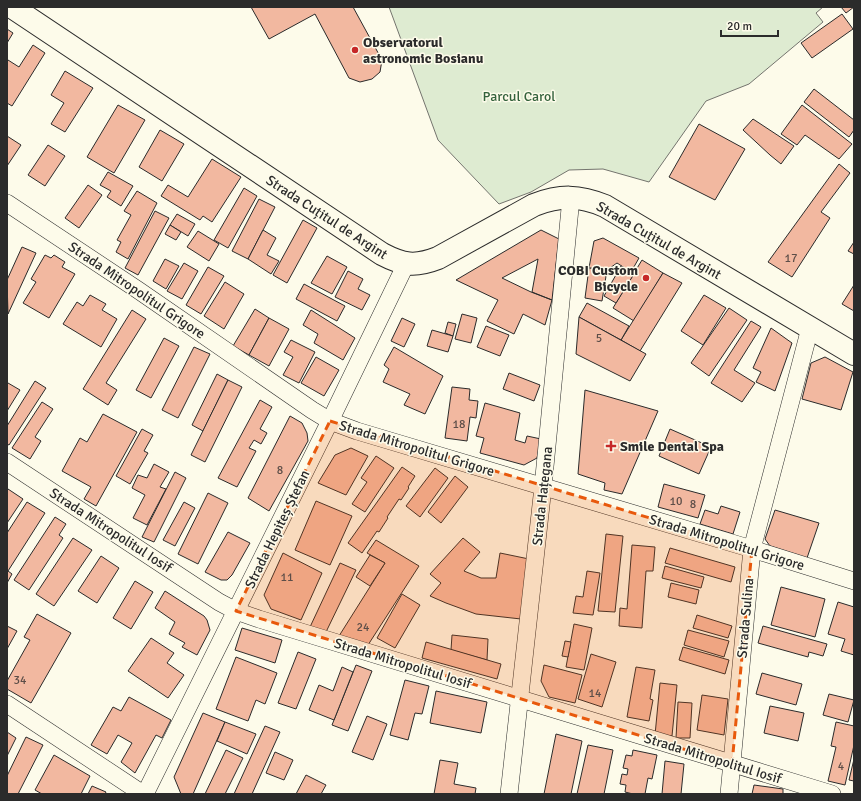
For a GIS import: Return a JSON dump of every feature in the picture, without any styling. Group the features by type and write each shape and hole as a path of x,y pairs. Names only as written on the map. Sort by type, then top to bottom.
{"street":[{"name":"Strada Cuțitul de Argint","path":"12,7 382,254 399,262 406,264 423,263 438,258 534,205 546,200 571,198 592,201 605,206 854,354"},
{"name":"Strada Hațegana","path":"509,794 543,486 571,198"},
{"name":"Strada Mitropolitul Grigore","path":"7,203 330,421 365,433 854,581"},
{"name":"Strada Hepiteș Ștefan","path":"144,794 330,421 406,264"},
{"name":"Strada Cuțitul de Argint","path":"810,328 854,345"},
{"name":"Strada Sulina","path":"729,794 752,549 810,328"},
{"name":"Strada Mitropolitul Iosif","path":"7,462 219,602 236,611 832,794"},
{"path":"7,704 144,794"}],"highlighted area":[{"path":"330,421 752,549 732,764 236,611"}],"green space":[{"name":"Parcul Carol","path":"389,7 823,7 816,13 823,22 749,84 706,101 649,182 603,169 569,170 531,192 499,204 438,140"}],"building":[{"name":"Observatorul astronomic Bosianu","path":"251,7 353,7 382,60 380,72 372,79 360,82 349,78 315,14 269,39"},
{"path":"841,7 854,7 846,13"},
{"path":"842,14 853,29 812,58 801,43"},
{"path":"7,29 13,33 7,43"},
{"path":"33,45 45,53 12,106 7,103 7,62 8,60 19,67"},
{"path":"65,71 93,88 65,132 51,124 64,103 51,95"},
{"path":"814,89 854,120 854,130 849,137 804,102"},
{"path":"118,105 145,120 114,173 87,157"},
{"path":"802,105 852,144 839,159 805,135 797,145 781,134"},
{"path":"753,119 794,146 781,164 743,130"},
{"path":"699,124 745,149 715,200 669,177"},
{"path":"160,130 184,144 162,181 139,167"},
{"path":"7,136 21,145 7,166"},
{"path":"48,145 65,156 45,186 28,175"},
{"path":"212,159 241,177 212,222 203,216 200,220 161,196 168,185 188,197"},
{"path":"839,164 850,173 821,212 830,218 792,277 768,262"},
{"path":"108,172 133,186 121,206 107,197 111,191 100,185"},
{"path":"88,185 102,195 79,228 65,218"},
{"path":"244,188 257,196 228,248 214,240"},
{"path":"137,191 157,203 128,259 116,252 121,242 117,240 131,215 124,211"},
{"path":"259,199 275,207 248,259 232,251"},
{"path":"155,211 169,218 138,275 125,268"},
{"path":"177,214 195,224 188,236 170,225"},
{"path":"303,220 317,228 287,283 273,275"},
{"path":"170,225 181,232 176,240 165,234"},
{"path":"263,230 276,238 267,255 279,261 271,274 248,259"},
{"path":"541,230 559,239 552,300 545,325 523,314 514,334 487,321 498,300 456,280","holes":["538,259 532,292 552,300 531,292 502,278"]},
{"path":"198,231 219,244 209,261 187,247"},
{"path":"603,238 639,258 631,272 617,263 607,270 589,268 594,241"},
{"path":"854,242 854,254 848,251"},
{"path":"22,247 36,253 8,314 7,280"},
{"path":"45,255 51,258 54,255 65,262 62,267 75,274 49,318 23,303 36,282 31,279"},
{"path":"327,256 347,267 332,294 311,283"},
{"path":"165,259 179,266 166,289 153,281"},
{"path":"642,260 663,273 634,321 613,308"},
{"path":"184,263 198,271 182,299 167,291"},
{"path":"621,266 634,274 616,303 604,296"},
{"path":"208,267 224,276 201,314 186,305"},
{"path":"589,268 607,270 602,301 585,298"},
{"path":"348,271 363,279 358,289 370,295 362,310 335,297"},
{"path":"663,273 682,283 640,351 621,340"},
{"path":"225,282 244,294 224,329 204,316"},
{"path":"304,284 345,306 337,321 296,299"},
{"path":"854,285 854,311 842,304"},
{"path":"90,295 106,304 102,310 117,319 101,347 63,324 77,302 83,306"},
{"path":"704,295 726,308 703,345 681,331"},
{"path":"587,303 629,326 621,340 579,317"},
{"path":"729,308 747,320 709,376 691,363"},
{"path":"255,309 269,318 249,355 233,346"},
{"path":"132,310 146,319 106,383 117,390 108,405 83,389"},
{"path":"311,310 355,338 343,360 314,343 318,334 303,325"},
{"path":"462,314 477,318 471,343 455,339"},
{"path":"579,317 646,354 630,381 576,354"},
{"path":"269,318 289,329 269,366 249,355"},
{"path":"402,318 415,324 404,347 391,341"},
{"path":"751,321 761,327 734,370 755,383 742,402 711,383"},
{"path":"448,322 456,324 453,336 445,333"},
{"path":"486,326 509,335 500,356 477,347"},
{"path":"771,328 792,343 775,391 756,382 761,372 753,368"},
{"path":"432,330 453,336 448,352 427,346"},
{"path":"164,338 179,346 151,398 136,390"},
{"path":"291,340 315,352 299,383 283,375 293,357 284,352"},
{"path":"194,347 210,354 178,418 162,410"},
{"path":"394,347 443,376 425,414 404,405 410,394 383,382 389,369 384,365"},
{"path":"316,357 339,370 324,396 301,383"},
{"path":"825,357 853,372 841,410 802,399 811,363"},
{"path":"509,373 540,385 534,401 503,389"},
{"path":"217,374 228,380 203,431 192,425"},
{"path":"228,380 242,387 205,462 191,455"},
{"path":"35,381 46,388 9,445 7,444 7,426"},
{"path":"8,383 20,390 7,411 7,384"},
{"path":"452,387 470,389 469,400 478,401 476,418 470,417 467,441 445,438"},
{"name":"Smile Dental Spa","path":"585,390 658,411 622,494 604,490 605,483 578,474"},
{"path":"260,400 272,407 260,429 267,433 261,444 254,440 249,448 256,451 237,487 218,478"},
{"path":"42,402 53,409 35,437 41,441 30,459 12,448"},
{"path":"485,403 520,413 515,440 525,443 527,436 541,439 537,458 524,465 480,453 484,438 476,436"},
{"path":"103,414 137,432 96,506 84,499 91,487 62,471 80,438 87,442"},
{"path":"290,416 302,423 307,433 308,441 269,511 248,498"},
{"path":"142,429 153,435 144,451 148,453 130,484 116,476"},
{"path":"670,429 711,447 699,474 659,456"},
{"path":"351,448 368,456 346,495 318,483 335,455"},
{"path":"376,456 394,468 365,512 352,504 367,482 361,478"},
{"path":"154,464 169,472 160,487 166,489 147,525 133,518 145,495 132,488 138,475 147,478"},
{"path":"402,467 415,476 408,487 409,488 401,500 399,499 379,532 377,531 362,553 348,543"},
{"path":"435,468 448,478 420,517 406,506"},
{"path":"175,472 186,478 154,542 142,537"},
{"path":"455,476 468,487 441,523 428,512"},
{"path":"664,484 705,495 698,518 658,507"},
{"path":"8,489 23,499 7,523 7,491"},
{"path":"208,493 228,503 198,564 178,554"},
{"path":"316,501 352,516 330,565 295,550"},
{"path":"27,502 45,513 8,571 12,574 7,583 7,533"},
{"path":"184,502 195,508 175,546 163,540"},
{"path":"721,506 740,512 733,534 700,524 705,510 718,514"},
{"path":"775,510 819,523 807,558 770,546 765,539"},
{"path":"55,517 66,524 59,535 63,538 29,590 14,580"},
{"path":"228,532 250,543 232,575 227,580 221,580 205,572"},
{"path":"606,534 623,536 615,612 598,611"},
{"path":"73,538 92,550 54,606 36,594"},
{"path":"463,538 480,552 464,571 481,578 496,578 500,553 529,559 521,619 476,614 430,596 441,583 430,574"},
{"path":"376,540 419,566 368,645 339,636 385,563 367,553"},
{"path":"632,545 655,547 653,571 646,571 642,628 619,626 620,608 627,609"},
{"path":"670,548 735,567 731,582 665,563"},
{"path":"283,553 322,573 301,620 271,609 264,595"},
{"path":"370,555 385,563 370,586 356,577"},
{"path":"101,556 119,568 97,603 78,591"},
{"path":"340,563 356,570 326,632 310,627"},
{"path":"665,566 704,577 701,588 662,578"},
{"path":"587,571 600,573 593,615 573,613 576,596 583,597"},
{"path":"135,581 153,592 131,629 113,618"},
{"path":"671,583 699,590 696,604 668,597"},
{"path":"781,587 825,599 815,637 771,625"},
{"path":"165,591 204,616 207,620 210,630 197,655 182,647 185,643 169,634 175,622 155,608"},
{"path":"402,594 420,605 395,648 377,638"},
{"path":"838,602 854,607 854,655 841,651 845,639 828,634"},
{"path":"37,614 71,633 31,703 7,689 7,681 30,640 24,637"},
{"path":"697,615 732,626 728,638 693,628"},
{"path":"574,624 592,628 584,670 566,667"},
{"path":"7,626 17,631 7,649"},
{"path":"763,626 827,644 823,656 809,652 808,657 758,643"},
{"path":"242,628 282,640 275,663 235,650"},
{"path":"688,630 729,641 724,657 684,645"},
{"path":"452,635 488,639 487,660 451,650"},
{"path":"151,638 174,653 167,663 184,675 168,698 128,671"},
{"path":"565,641 571,642 568,657 562,656"},
{"path":"426,642 501,664 497,679 422,658"},
{"path":"683,647 729,660 725,674 679,660"},
{"path":"298,652 316,659 296,709 278,703"},
{"path":"591,654 616,662 602,707 578,699"},
{"path":"236,657 277,673 265,704 256,700 248,721 216,709"},
{"path":"356,665 372,671 348,731 332,725"},
{"path":"544,665 582,675 575,703 549,697 541,681"},
{"path":"342,667 353,672 334,720 309,710 319,685 333,691"},
{"path":"636,667 655,670 650,699 653,700 649,721 627,717"},
{"path":"762,673 802,684 796,705 756,694"},
{"path":"405,680 429,686 422,714 415,713 408,740 390,735"},
{"path":"660,683 677,685 672,736 655,735"},
{"path":"436,691 487,702 481,733 430,723"},
{"path":"829,694 854,700 848,722 823,715"},
{"path":"702,695 728,699 724,735 697,730"},
{"path":"129,697 171,720 162,738 156,735 135,773 121,762 132,743 118,735 107,754 91,745 113,707 121,711"},
{"path":"678,702 692,703 690,738 676,738"},
{"path":"770,706 804,713 798,741 764,733"},
{"path":"203,713 225,722 193,794 181,794 174,777"},
{"path":"367,716 387,724 373,760 352,752"},
{"path":"225,722 256,734 247,754 217,741"},
{"path":"836,722 854,726 854,745 845,785 828,781 836,747 831,746"},
{"path":"265,726 280,732 252,794 234,794"},
{"path":"7,732 16,738 7,756"},
{"path":"556,734 582,741 571,794 544,794"},
{"path":"26,737 43,745 18,794 7,794 7,776"},
{"path":"588,745 613,750 604,794 577,794"},
{"path":"226,750 243,758 225,794 205,794"},
{"path":"633,750 657,755 652,779 648,778 645,794 625,792 626,785 620,784 622,774 627,775 628,769 623,768 626,755 632,756"},
{"path":"275,752 293,760 284,780 266,773"},
{"path":"54,755 90,776 81,794 42,794 35,790"},
{"path":"854,759 854,781 849,780"},
{"path":"440,760 458,763 454,784 476,788 475,794 434,794"},
{"path":"665,761 684,764 681,794 662,794"},
{"path":"306,775 326,785 321,794 296,794"},
{"path":"754,785 783,789 783,794 752,794"},
{"path":"92,786 106,792 105,794 88,794"}],"place":[{"name":"Observatorul astronomic Bosianu","path":"355,50"},
{"name":"COBI Custom Bicycle","path":"646,278"},
{"name":"Smile Dental Spa","path":"611,446"}]}
